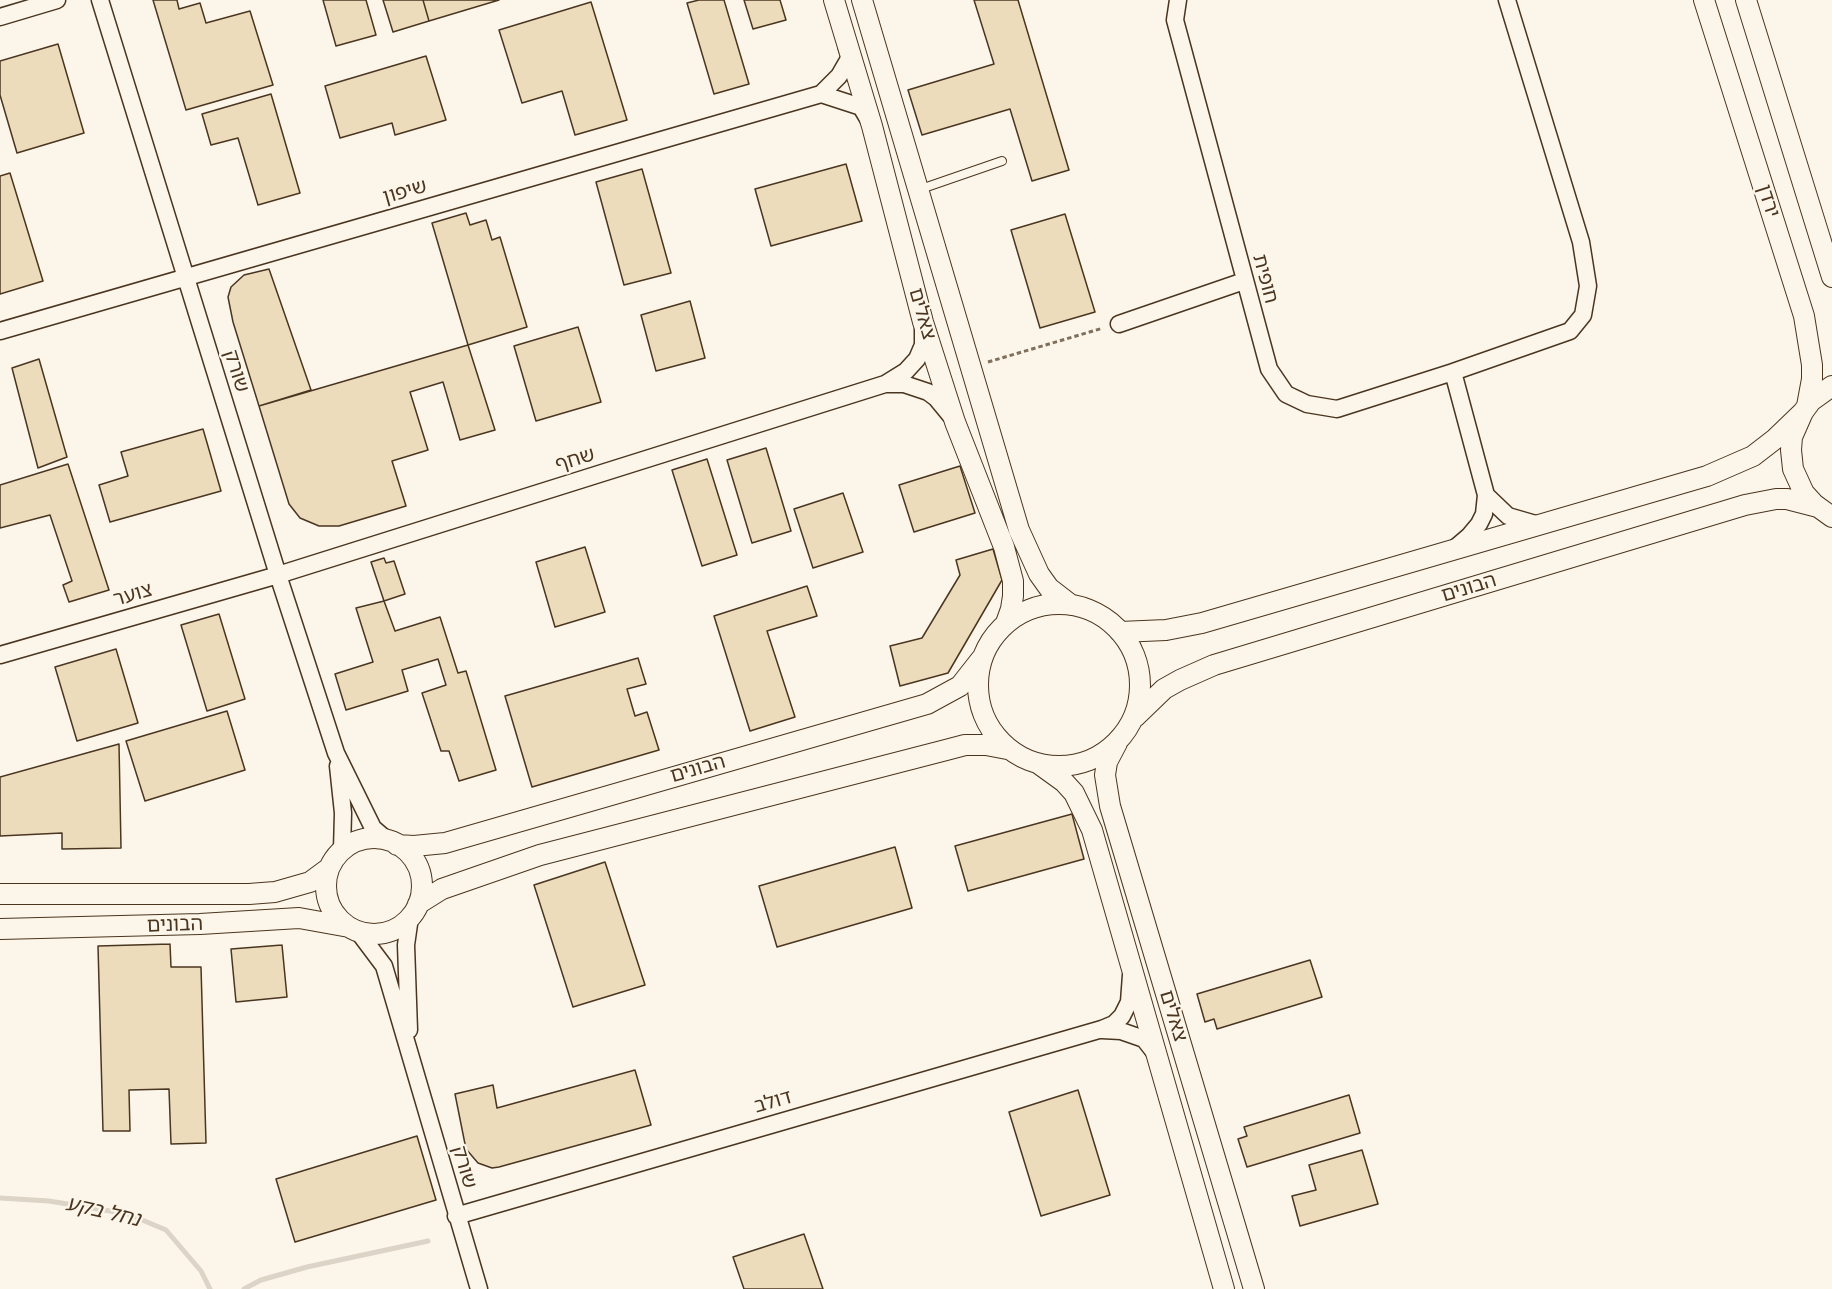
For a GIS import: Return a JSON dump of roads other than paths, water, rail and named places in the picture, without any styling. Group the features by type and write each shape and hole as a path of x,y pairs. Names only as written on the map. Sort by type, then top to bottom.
{"street":[{"path":"0,18 57,0"},
{"name":"שורק","path":"100,0 278,575 336,753 373,828 392,843"},
{"name":"צאלים","path":"862,0 1019,530 1039,573 1049,588 1071,605"},
{"name":"חופית","path":"1178,0 1175,20 1269,369 1286,394 1307,404 1337,409 1454,372 1570,331 1582,315 1588,286 1581,242 1507,0"},
{"name":"ירדן","path":"1704,0 1804,316 1812,379 1805,409 1792,436 1793,469 1804,493 1825,512"},
{"name":"ירדן","path":"1746,0 1832,277"},
{"path":"835,5 850,57 839,75 821,94 861,107 872,126"},
{"name":"צאלים","path":"835,5 872,126 923,322 955,422 1004,547 1013,596 1006,624"},
{"name":"שיפון","path":"0,330 821,94"},
{"path":"1119,324 1244,281"},
{"name":"שחף","path":"278,575 885,384 906,371 916,359 923,345 923,322"},
{"path":"1449,553 1479,524 1484,514 1486,495 1454,372"},
{"name":"שחף","path":"885,384 904,384 928,392 936,398 955,422"},
{"name":"הבונים","path":"1120,632 1166,630 1202,624 1707,477 1753,456 1775,440 1805,409 1832,386"},
{"path":"1486,495 1508,516 1539,525"},
{"name":"הבונים","path":"1135,717 1164,689 1214,665 1745,505 1776,499 1787,500 1825,512"},
{"name":"צוער","path":"0,655 278,575"},
{"path":"1047,605 1071,605 1089,610 1106,619 1120,632 1133,651 1140,672 1140,695 1135,717 1117,743 1100,756 1081,764 1060,767 1039,764 1022,758 1007,749 993,734 978,698 977,678 982,658 992,639 1006,624 1025,611 1047,605"},
{"name":"הבונים","path":"392,843 414,846 445,843 927,704 960,686 982,658"},
{"name":"צאלים","path":"1117,743 1107,762 1105,775 1110,806 1254,1289"},
{"path":"414,911 421,892 421,878 410,855 392,843 367,839 354,843 342,850 329,868 326,893 335,915 353,928 374,934 386,932 397,927 442,889 540,855 946,750 965,746 1007,749"},
{"name":"שורק","path":"336,753 343,813 342,850"},
{"name":"צאלים","path":"1039,764 1064,782 1074,793 1092,830 1224,1289"},
{"name":"הבונים","path":"0,894 249,894 275,892 310,882 329,868"},
{"name":"שורק","path":"411,1055 406,945 414,911"},
{"name":"הבונים","path":"0,929 200,924 299,918 353,928"},
{"name":"שורק","path":"353,928 384,966 479,1289"},
{"name":"דולב","path":"456,1216 1101,1029 1114,1024 1122,1016 1129,1002 1131,969"},
{"name":"דולב","path":"1101,1029 1133,1035 1144,1040 1155,1053"}],"lane":[{"path":"918,190 1002,161"}],"waterway":[{"name":"נחל בקע","path":"0,1198 49,1201 128,1214 166,1230 201,1271 210,1289"},
{"path":"244,1289 261,1280 307,1267 428,1241"}]}
